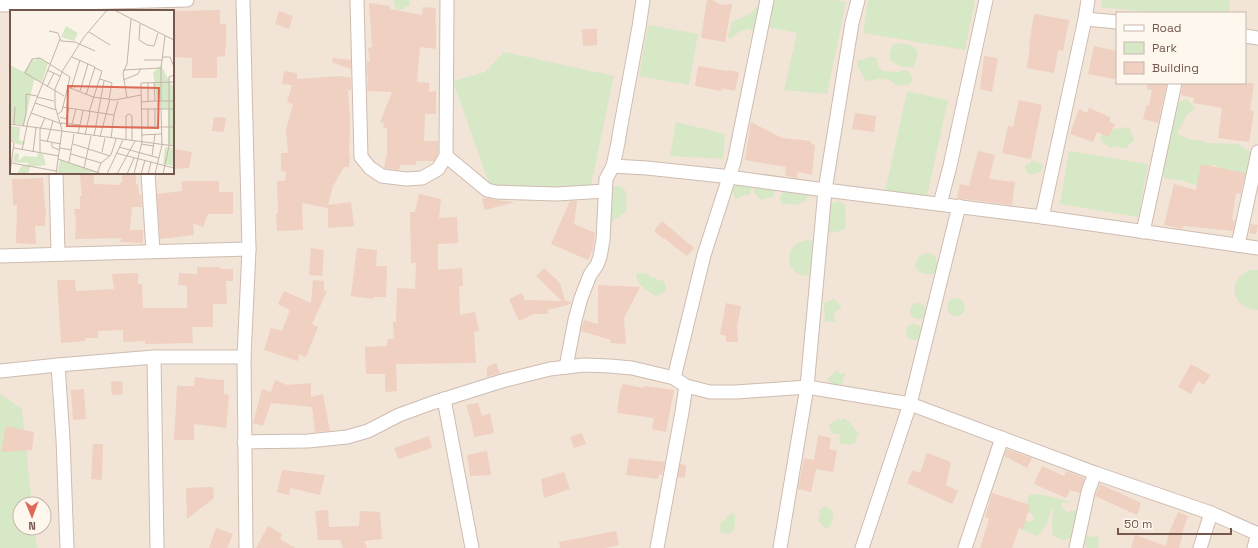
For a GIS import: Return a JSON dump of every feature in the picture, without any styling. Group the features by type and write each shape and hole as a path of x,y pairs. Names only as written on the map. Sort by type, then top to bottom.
{"street":[{"path":"0,5 50,8 139,6 187,0"},
{"path":"242,0 248,249 244,357 246,548"},
{"path":"357,0 361,157 370,168 382,176 406,179 422,178 438,169 446,156 447,0"},
{"path":"566,367 574,320 590,275 597,265 600,257 603,240 606,180 613,166 618,143 643,0"},
{"path":"674,378 704,255 734,162 767,0"},
{"path":"780,548 807,387 825,190 852,24 858,0"},
{"path":"940,204 950,166 986,0"},
{"path":"1042,217 1088,0"},
{"path":"1085,19 1116,22"},
{"path":"1246,36 1258,38"},
{"path":"1143,232 1175,84"},
{"path":"1238,245 1258,152"},
{"path":"446,156 487,190 496,192 557,194 605,192"},
{"path":"613,166 647,168 729,177 959,206 1258,248"},
{"path":"56,174 58,253"},
{"path":"148,174 153,251"},
{"path":"862,548 910,404 959,206"},
{"path":"0,256 58,253 248,249"},
{"path":"0,371 154,357 244,357"},
{"path":"154,357 157,548"},
{"path":"58,365 63,439 67,548"},
{"path":"244,442 308,441 347,437 368,431 399,415 444,399 502,381 550,369 584,365 632,368 674,378 686,386 710,392 736,392 807,387 910,404 1211,513 1258,534 1254,548"},
{"path":"657,548 686,386"},
{"path":"444,399 472,548"},
{"path":"965,548 1002,438"},
{"path":"1076,548 1088,492 1095,472"},
{"path":"1200,548 1211,513"}],"shaded area":[{"path":"0,0 1258,0 1258,548 0,548"}],"green space":[{"path":"394,0 409,0 410,5 398,11 394,4"},
{"path":"770,0 836,0 846,2 827,94 784,90 797,33 766,27 755,32 748,29 739,32 730,39 728,36 732,22 751,13 756,7 767,9"},
{"path":"868,0 975,0 965,50 863,33"},
{"path":"1102,0 1230,0 1229,12 1149,12 1101,7"},
{"path":"648,25 698,34 689,85 639,76"},
{"path":"901,43 907,44 916,50 917,57 913,67 901,67 890,60 890,52 893,45"},
{"path":"504,52 614,76 590,189 491,189 453,81 485,72"},
{"path":"876,57 878,66 883,71 898,72 905,70 909,72 913,79 910,84 897,85 890,81 881,79 866,81 858,67 857,61"},
{"path":"907,91 948,100 926,201 885,192"},
{"path":"1187,99 1195,108 1187,115 1177,134 1191,140 1201,140 1206,143 1238,144 1250,152 1253,157 1245,184 1213,164 1197,186 1184,181 1164,178 1163,168 1168,106"},
{"path":"676,122 725,134 723,159 670,156"},
{"path":"1129,127 1134,140 1126,148 1121,148 1119,146 1110,148 1102,142 1100,136 1115,129"},
{"path":"1069,151 1148,164 1138,217 1060,204"},
{"path":"1032,160 1043,165 1041,172 1030,175 1026,171 1025,165 1030,163"},
{"path":"756,176 749,196 746,195 735,199 731,186 733,182"},
{"path":"787,185 806,191 808,196 806,201 796,205 781,203 780,197"},
{"path":"613,186 623,188 625,191 627,211 611,222 607,223 610,189"},
{"path":"755,186 776,188 773,197 761,200 753,192"},
{"path":"839,201 845,205 846,228 840,231 828,233 825,231 823,215 830,204"},
{"path":"807,240 818,244 815,274 806,276 798,274 793,269 789,256 792,249 798,243"},
{"path":"926,253 936,257 937,263 935,273 924,274 916,268 915,265 917,259 922,254"},
{"path":"1250,270 1258,270 1258,310 1248,308 1242,304 1237,299 1235,293 1237,280"},
{"path":"636,273 647,274 652,278 664,281 666,289 663,293 656,296 640,284 636,277"},
{"path":"952,298 960,298 965,303 963,314 960,316 952,316 947,311 947,303"},
{"path":"834,299 842,307 834,313 835,322 825,322 824,303"},
{"path":"918,303 924,305 926,311 924,317 918,319 912,317 910,311 912,305"},
{"path":"914,324 920,326 922,332 920,338 914,340 908,338 906,332 908,326"},
{"path":"837,370 840,374 843,373 846,375 843,378 843,383 837,386 831,384 827,379"},
{"path":"0,394 22,409 31,496 12,496 12,536 36,536 37,548 0,548"},
{"path":"844,418 859,434 856,438 857,442 852,444 840,444 839,441 841,435 832,433 829,427 830,424"},
{"path":"1031,494 1072,502 1061,503 1061,506 1067,512 1077,510 1078,515 1073,538 1062,540 1053,536 1053,506 1046,525 1038,536 1020,530 1021,520 1032,522 1034,517 1031,513 1025,512 1028,498"},
{"path":"825,506 829,508 833,514 833,521 826,529 817,520 820,517 820,510"},
{"path":"731,513 734,513 734,530 729,534 721,533 721,522 724,521"},
{"path":"1078,536 1099,537 1098,548 1087,548"}],"building":[{"path":"707,0 712,0 721,5 732,4 725,42 701,38"},
{"path":"369,3 390,6 390,9 422,15 423,7 436,8 436,49 420,47 417,82 429,83 429,92 436,91 436,114 425,114 424,141 438,141 438,154 434,161 416,161 416,165 400,165 399,170 384,168 387,153 387,128 383,128 384,123 380,122 392,92 367,91 367,61 370,62 368,48 372,47"},
{"path":"220,10 220,24 226,24 226,47 225,56 217,57 217,78 192,78 192,58 174,57 175,11"},
{"path":"279,11 293,16 289,29 275,24"},
{"path":"1034,14 1069,20 1063,51 1058,50 1054,73 1027,68"},
{"path":"582,29 597,29 597,45 583,46"},
{"path":"1094,46 1116,51 1115,79 1088,74"},
{"path":"984,56 998,58 992,92 980,89"},
{"path":"333,58 351,60 351,69 332,62"},
{"path":"698,66 739,72 735,91 722,88 721,91 695,86"},
{"path":"284,71 297,73 297,79 339,76 351,78 351,90 348,90 350,123 349,167 344,167 333,186 328,205 351,202 354,226 328,228 328,208 302,203 303,230 277,231 277,181 285,181 286,172 281,171 281,153 288,153 286,130 293,104 287,102 292,85 282,84"},
{"path":"1254,83 1250,110 1254,111 1249,142 1218,138 1222,108 1193,103 1194,98 1181,95 1183,84"},
{"path":"1147,84 1167,84 1158,123 1143,119 1147,105 1149,106 1152,90 1147,89"},
{"path":"1019,100 1042,105 1031,159 1002,153 1008,126 1013,127"},
{"path":"1089,108 1110,117 1110,122 1115,124 1109,137 1097,132 1093,142 1070,134 1079,109 1087,113"},
{"path":"855,113 876,116 874,132 852,129"},
{"path":"214,117 226,118 224,132 212,131"},
{"path":"751,122 782,138 811,141 811,144 815,145 812,175 798,172 796,178 785,175 786,167 745,160"},
{"path":"174,149 192,152 189,168 174,169"},
{"path":"978,151 995,155 989,179 1015,182 1012,205 957,198 960,184 969,186"},
{"path":"1201,164 1245,173 1241,194 1236,193 1232,220 1235,221 1233,231 1183,226 1183,229 1164,225 1174,184 1196,190"},
{"path":"93,174 94,184 119,185 119,183 122,183 122,175 136,175 136,185 138,184 142,207 132,207 130,230 143,230 143,243 120,242 122,238 75,239 76,221 74,209 80,209 80,196 82,196 80,175"},
{"path":"43,178 46,208 45,226 35,226 36,244 16,243 17,205 13,205 12,179"},
{"path":"182,181 219,181 219,192 233,192 233,214 208,214 203,227 193,223 194,235 160,239 157,194 182,191"},
{"path":"419,194 441,199 439,218 457,217 458,243 438,244 438,270 462,268 463,286 459,286 460,315 475,312 479,331 474,332 476,363 396,364 397,391 385,392 385,374 366,374 365,347 387,346 388,339 394,339 393,322 396,322 397,288 415,289 416,263 411,263 410,212 415,212"},
{"path":"486,198 515,202 485,210 482,199"},
{"path":"570,201 577,201 574,224 595,233 593,249 588,260 551,244"},
{"path":"662,221 694,248 687,256 654,231"},
{"path":"1251,224 1258,225 1256,234 1249,233"},
{"path":"311,248 324,250 322,276 309,275"},
{"path":"357,248 377,250 376,266 387,266 386,297 374,297 373,299 351,296"},
{"path":"197,267 220,267 220,269 233,269 233,281 226,281 227,304 213,304 213,327 192,327 193,343 145,344 145,341 123,342 123,330 98,331 98,338 85,338 85,341 61,343 57,280 75,280 76,291 114,289 112,274 138,273 138,284 142,284 143,308 187,308 187,286 178,285 179,273 197,274"},
{"path":"544,268 560,283 565,301 570,301 571,304 548,310 548,314 534,314 519,321 509,299 522,293 525,300 562,301 536,276"},
{"path":"313,280 324,281 324,291 327,291 312,324 318,327 306,357 299,354 298,361 264,350 271,328 282,331 290,310 278,304 284,291 311,303"},
{"path":"598,285 640,287 624,318 626,344 610,343 611,340 581,331 584,320 598,324"},
{"path":"726,303 741,306 737,326 738,342 726,342 726,336 720,334"},
{"path":"496,363 500,373 487,377 487,367"},
{"path":"1191,364 1210,375 1204,385 1198,381 1191,394 1178,387"},
{"path":"195,377 224,380 224,394 229,395 226,428 194,424 194,440 174,440 177,386 194,386"},
{"path":"275,380 287,385 311,383 311,397 323,394 330,431 315,432 312,407 271,403 263,426 253,423 262,389 271,392"},
{"path":"122,381 123,394 112,395 111,382"},
{"path":"623,384 644,388 645,386 674,390 666,432 652,429 654,418 617,413 620,390"},
{"path":"84,389 86,419 73,420 71,390"},
{"path":"478,403 482,416 490,413 494,433 474,437 466,405"},
{"path":"6,426 34,432 32,450 1,452"},
{"path":"582,433 586,444 574,448 570,437"},
{"path":"818,435 831,438 829,449 837,451 833,472 816,469 811,492 798,489 804,458 814,460"},
{"path":"429,436 432,448 398,459 394,448"},
{"path":"93,444 103,444 102,480 91,479"},
{"path":"1007,449 1032,458 1027,468 1004,456"},
{"path":"487,451 491,475 470,476 467,455"},
{"path":"927,453 951,462 946,485 958,491 952,504 907,483 913,470 920,473"},
{"path":"629,458 665,462 662,475 659,474 658,479 626,475"},
{"path":"680,464 686,465 685,478 678,477"},
{"path":"1042,466 1064,476 1066,471 1085,478 1080,493 1070,490 1066,498 1034,484"},
{"path":"282,470 325,475 320,495 290,488 289,495 277,492"},
{"path":"564,472 570,489 544,498 541,479"},
{"path":"1100,484 1141,503 1137,515 1095,496"},
{"path":"213,487 214,498 187,519 186,488"},
{"path":"992,493 1030,505 1023,529 1019,528 1012,548 980,548 989,519 985,517"},
{"path":"328,510 329,527 359,526 360,511 380,512 382,539 364,541 367,548 343,548 340,540 318,540 315,511"},
{"path":"1178,512 1188,516 1181,536 1179,548 1131,548 1135,535 1166,546 1169,533"},
{"path":"268,526 282,534 280,539 295,548 256,548"},
{"path":"216,528 233,534 227,548 209,548"},
{"path":"616,531 619,545 604,548 560,548 559,542"}]}
